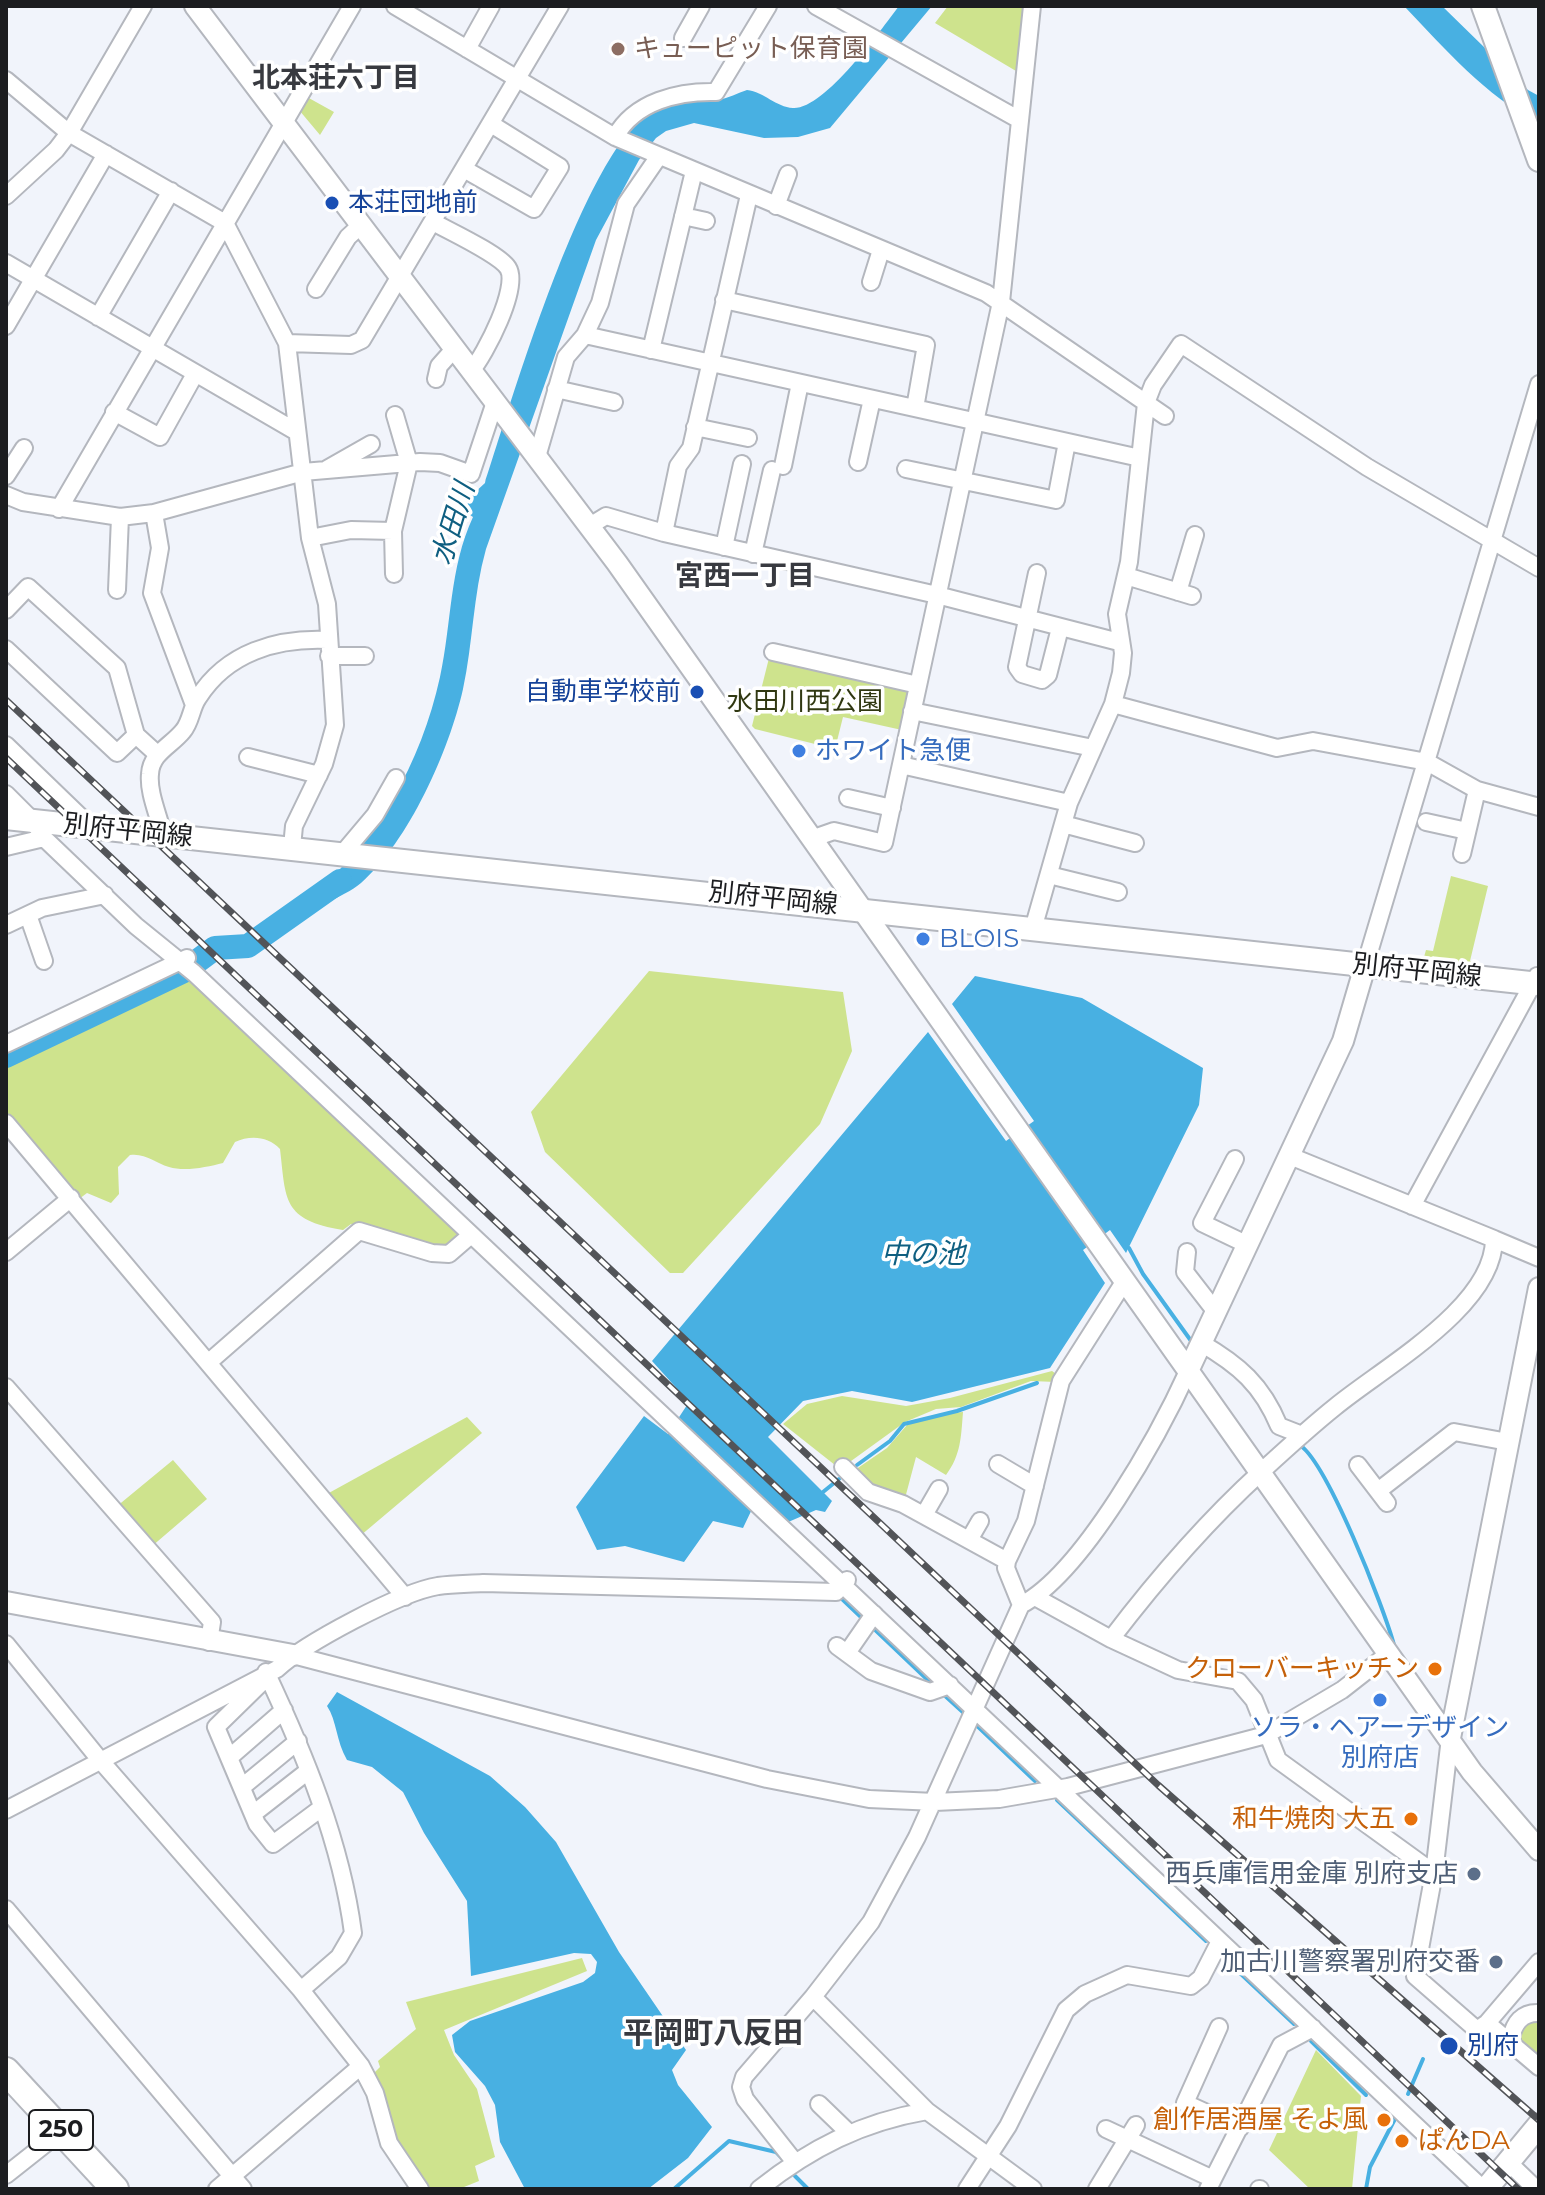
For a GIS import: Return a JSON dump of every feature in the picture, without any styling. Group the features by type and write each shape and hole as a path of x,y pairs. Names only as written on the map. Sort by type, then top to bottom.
{"highway":[{"name":"250","path":"6,2071 115,2189"},
{"name":"250","path":"6,2095 94,2189"}],"main road":[{"path":"1483,6 1539,160"},
{"name":"別府平岡線","path":"6,818 39,829 92,828 292,847 1365,966 1537,980"},
{"path":"1484,2189 1539,2125"}],"street":[{"path":"6,196 69,133 143,6"},
{"path":"195,6 537,457 814,838 1388,1654 1498,1806 1539,1850"},
{"path":"59,509 151,348 286,125 352,6"},
{"path":"395,6 615,137 1001,302 1165,416"},
{"path":"467,49 491,6"},
{"path":"287,343 357,344 400,278 560,6"},
{"path":"683,38 701,6"},
{"path":"615,137 629,119 668,96 716,92 768,6"},
{"path":"816,6 1018,119"},
{"path":"814,838 834,831 884,843 1001,302 1032,6"},
{"path":"6,80 69,133 225,223 287,343 310,538 327,604 335,725 319,775 294,826 292,847"},
{"path":"464,169 534,209 560,167 491,124"},
{"path":"6,326 106,154"},
{"path":"537,457 566,357 585,335 600,303 626,204 659,156"},
{"path":"651,350 694,171"},
{"path":"776,206 788,174"},
{"path":"98,317 171,191"},
{"path":"664,533 678,466 691,448 749,195"},
{"path":"683,216 706,221"},
{"path":"433,222 507,265 512,279 486,353 471,371"},
{"path":"316,289 348,237 361,225"},
{"path":"871,282 881,250"},
{"path":"6,263 297,432"},
{"path":"724,300 926,345 915,408"},
{"path":"499,316 517,321"},
{"path":"585,335 1140,458"},
{"path":"1033,929 1069,803 1113,704 1123,662 1117,614 1126,576 1146,403 1153,385 1181,344 1367,467 1539,568"},
{"path":"436,379 439,366 455,348"},
{"path":"114,412 160,437 195,374"},
{"path":"753,554 800,383"},
{"path":"794,2161 745,2099 741,2087 744,2077 813,1997 871,1922 935,1802 1028,1601 1067,1566 1140,1466 1290,1156 1343,1041 1539,384"},
{"path":"556,389 614,402"},
{"path":"858,462 872,399"},
{"path":"6,495 59,509 120,517 154,513 303,472 440,463 471,474 495,402"},
{"path":"394,574 393,531 409,463 395,415"},
{"path":"695,427 748,438"},
{"path":"906,469 1056,500 1067,442"},
{"path":"326,470 371,444"},
{"path":"6,476 24,448"},
{"path":"724,547 742,464"},
{"path":"154,513 160,548 152,578 152,593 194,705"},
{"path":"588,527 606,516 664,533 937,595 1119,642"},
{"path":"117,590 120,517"},
{"path":"310,538 351,530 393,531"},
{"path":"1126,576 1185,594 1187,545"},
{"path":"1037,573 1017,667 1022,674 1042,680 1048,675 1060,628"},
{"path":"6,610 28,587 117,668 136,735 157,754"},
{"path":"163,835 150,782 157,754 187,727 194,705 211,681 229,664 250,651 296,639 365,656"},
{"path":"6,649 117,753 136,735"},
{"path":"773,652 918,685"},
{"path":"1113,704 1277,748 1313,741 1427,762 1477,790 1539,807"},
{"path":"912,711 1093,748"},
{"path":"6,745 92,828"},
{"path":"248,757 319,775"},
{"path":"901,765 1069,803"},
{"path":"360,855 375,815 396,778"},
{"path":"1462,854 1477,790"},
{"path":"6,794 136,926 186,964 471,1235 845,1582 874,1614 1058,1789 1484,2189"},
{"path":"848,798 892,808"},
{"path":"1426,822 1467,831"},
{"path":"1063,824 1135,843"},
{"path":"6,847 39,829"},
{"path":"1049,875 1118,892"},
{"path":"6,925 54,904 105,895"},
{"path":"28,915 44,961"},
{"path":"6,1044 186,964"},
{"path":"1412,1206 1537,980"},
{"path":"6,1123 405,1597"},
{"path":"1290,1156 1539,1258"},
{"path":"1235,1159 1202,1223 1248,1245"},
{"path":"6,1252 71,1198"},
{"path":"209,1362 359,1231 432,1253 449,1254 471,1235"},
{"path":"1111,1639 1145,1595 1259,1473 1302,1435 1443,1325 1465,1300 1494,1254 1494,1239"},
{"path":"1187,1252 1185,1272 1216,1312"},
{"path":"1124,1282 1061,1381 1026,1521 1006,1568 1028,1601 1178,1670 1238,1681 1254,1700 1278,1760 1434,1873"},
{"path":"1539,1288 1450,1738 1434,1873 1415,1976 1477,2030 1487,2023 1539,1962"},
{"path":"1201,1343 1251,1377 1269,1400 1279,1426 1302,1435"},
{"path":"6,1387 212,1622 209,1642"},
{"path":"1358,1465 1382,1497 1454,1432 1508,1442"},
{"path":"998,1464 1035,1486"},
{"path":"843,1467 868,1492 924,1515 1007,1561"},
{"path":"924,1515 939,1489"},
{"path":"969,1540 980,1521"},
{"path":"6,1810 267,1675 293,1655 405,1597 437,1586 483,1583 836,1592 845,1582"},
{"path":"6,1602 209,1642 293,1655 791,1785 869,1799 935,1802 999,1799 1058,1789 1266,1735 1302,1717 1388,1654"},
{"path":"874,1614 842,1649 871,1671 930,1692 950,1685"},
{"path":"6,1644 100,1760 301,1990 361,2066 375,2093 389,2143 420,2189"},
{"path":"267,1675 298,1741 340,1860 353,1933 339,1957 301,1990"},
{"path":"267,1675 216,1727 253,1814 273,1844 320,1809"},
{"path":"230,1757 284,1710"},
{"path":"242,1787 298,1741"},
{"path":"253,1814 308,1771"},
{"path":"6,1909 238,2182"},
{"path":"967,2189 1008,2126 1066,2010 1075,2001 1127,1975 1191,1986 1201,1978 1220,1941"},
{"path":"1515,1990 1539,2012"},
{"path":"813,1997 927,2111 1033,2189"},
{"path":"1514,2047 1511,2038 1516,2023 1527,2014 1539,2012"},
{"path":"1487,2023 1539,2067"},
{"path":"1219,2027 1185,2103 1240,2128"},
{"path":"1106,2129 1133,2132 1210,2184 1281,2045 1313,2028"},
{"path":"217,2189 238,2182 361,2066"},
{"path":"819,2104 848,2132"},
{"path":"766,2187 794,2161 848,2132 887,2118 927,2111"},
{"path":"1097,2189 1133,2132"},
{"path":"6,2175 49,2141"},
{"path":"1508,2162 1536,2189"}],"green space":[{"path":"948,6 1023,6 1016,71 935,23"},
{"path":"307,97 334,112 320,135 299,110"},
{"name":"水田川西公園","path":"769,658 909,690 902,730 843,717 835,749 755,729 752,726"},
{"path":"1451,876 1488,886 1470,961 1494,971 1422,964 1426,950 1433,951"},
{"path":"649,971 843,992 852,1051 820,1124 683,1273 670,1273 545,1152 531,1112"},
{"path":"186,974 464,1236 450,1250 351,1224 343,1230 308,1220 291,1205 286,1194 280,1149 270,1141 259,1138 235,1142 223,1163 196,1168 175,1168 146,1157 130,1155 118,1167 119,1194 111,1203 87,1193 79,1199 6,1112 6,1062"},
{"path":"1052,1371 1059,1376 1056,1382 1031,1381 961,1407 936,1409 905,1422 840,1469 783,1424 807,1404 842,1396 906,1406 950,1398"},
{"path":"963,1412 959,1445 951,1468 946,1475 916,1457 904,1502 879,1491 852,1472 887,1448 907,1425 938,1414"},
{"path":"467,1417 482,1433 360,1536 327,1494"},
{"path":"173,1460 207,1499 151,1547 116,1507"},
{"path":"582,1958 587,1971 444,2030 454,2055 477,2089 495,2157 475,2166 479,2181 459,2189 428,2189 394,2143 372,2075 380,2067 378,2061 416,2029 406,2002"},
{"path":"1534,2021 1539,2022 1539,2059 1522,2044 1520,2036 1526,2026"},
{"path":"1316,2050 1361,2096 1352,2189 1310,2189 1269,2150"}],"water":[{"path":"899,6 932,6 830,128 798,137 764,138 694,123 666,131 656,138 639,160 596,240 486,549 463,689 448,740 425,794 395,844 357,886 329,902 309,898 355,852 375,826 393,799 421,740 440,677 459,556 473,517 464,511 472,495 485,483 555,277 579,218 605,167 632,128 659,107 681,102 719,100 747,90 787,107 806,105 835,83"},
{"path":"1404,6 1442,6 1528,90 1539,96 1539,124 1484,86"},
{"name":"中の池","path":"975,976 1082,998 1203,1068 1199,1105 1126,1253 1110,1230 1083,1250 1105,1283 1050,1368 912,1402 852,1391 803,1401 768,1437 832,1501 825,1512 816,1510 786,1523 754,1505 743,1528 713,1521 684,1562 625,1546 597,1550 576,1507 644,1416 668,1434 689,1402 652,1361 928,1032 1006,1141 1034,1121 952,1004"},
{"path":"337,1692 490,1776 525,1807 556,1842 619,1952 686,2050 672,2070 678,2085 712,2127 688,2158 648,2189 525,2189 500,2142 495,2105 485,2086 455,2052 452,2035 470,2021 583,1982 595,1973 597,1962 591,1954 574,1953 471,1976 467,1901 424,1833 403,1792 372,1767 347,1760 327,1706"}],"waterway":[{"name":"水田川","path":"6,1056 184,971 215,948 248,946 340,881"},
{"path":"1129,1248 1143,1274 1194,1345"},
{"path":"857,1465 890,1441 904,1424 957,1411 1037,1383"},
{"path":"1298,1444 1310,1455 1338,1505 1367,1570 1394,1645"},
{"path":"823,1492 839,1479"},
{"path":"842,1599 863,1619"},
{"path":"870,1625 933,1685"},
{"path":"943,1694 966,1715"},
{"path":"972,1721 1035,1781"},
{"path":"1057,1800 1206,1941"},
{"path":"1224,1958 1294,2024"},
{"path":"1311,2041 1366,2095"},
{"path":"1408,2094 1423,2059"},
{"path":"1366,2189 1370,2167 1397,2115"},
{"path":"674,2189 729,2141 776,2152 782,2158"},
{"path":"795,2176 808,2189"}],"railway":[{"path":"6,700 1158,1785 1539,2120"},
{"path":"6,758 1518,2189"}],"place":[{"name":"キューピット保育園","path":"618,49"},
{"name":"本荘団地前","path":"332,203"},
{"name":"自動車学校前","path":"697,692"},
{"name":"ホワイト急便","path":"799,751"},
{"name":"BLOIS","path":"923,939"},
{"name":"クローバーキッチン","path":"1435,1669"},
{"name":"ソラ・ヘアーデザイン 別府店","path":"1380,1700"},
{"name":"和牛焼肉 大五","path":"1411,1819"},
{"name":"西兵庫信用金庫 別府支店","path":"1474,1874"},
{"name":"加古川警察署別府交番","path":"1496,1962"},
{"name":"別府","path":"1449,2046"},
{"name":"創作居酒屋 そよ風","path":"1384,2120"},
{"name":"ぱんDA","path":"1402,2141"}],"district":[{"name":"北本荘六丁目","path":"336,79"},
{"name":"宮西一丁目","path":"745,577"},
{"name":"平岡町八反田","path":"713,2034"}]}
